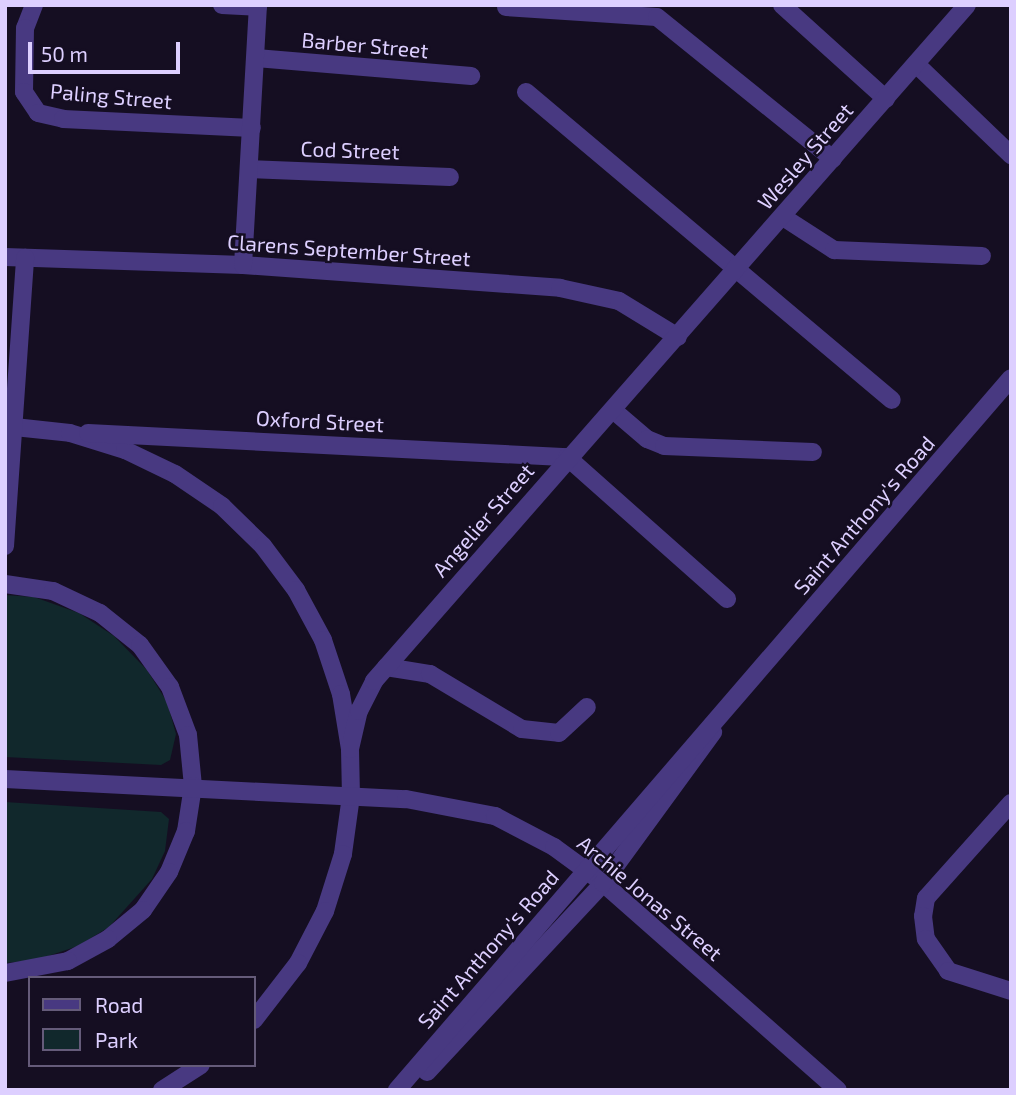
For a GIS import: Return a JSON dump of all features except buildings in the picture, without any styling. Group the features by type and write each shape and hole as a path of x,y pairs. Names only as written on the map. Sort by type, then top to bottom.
{"street":[{"name":"Paling Street","path":"34,5 25,28 24,92 38,113 63,119 252,128"},
{"path":"222,5 258,6 243,264"},
{"path":"782,5 886,99"},
{"name":"Wesley Street","path":"678,337 967,5"},
{"path":"506,8 657,17 833,159"},
{"name":"Barber Street","path":"256,58 471,76"},
{"path":"916,64 1011,155"},
{"path":"526,92 892,400"},
{"name":"Cod Street","path":"249,169 450,177"},
{"path":"782,217 834,250 982,256"},
{"name":"Clarens September Street","path":"5,257 243,264 593,293 619,301 678,337"},
{"path":"5,546 10,426 25,258"},
{"name":"Angelier Street","path":"350,749 366,693 386,667 567,457 678,337"},
{"name":"Saint Anthony's Road","path":"397,1090 586,870 666,772 724,713 1011,378"},
{"path":"613,410 647,439 664,446 813,452"},
{"path":"10,426 70,433 125,450 175,474 222,506 262,545 296,590 323,640 341,694 350,749 351,796 343,854 325,911 299,963 256,1017"},
{"name":"Oxford Street","path":"70,433 567,457"},
{"path":"567,457 727,599"},
{"path":"5,584 53,592 100,613 140,645 170,687 183,723 193,786 186,831 173,862 142,910 108,939 68,961 5,973"},
{"path":"386,667 430,674 522,729 559,733 587,707"},
{"name":"Saint Anthony's Road","path":"411,1090 603,883 682,779 724,713"},
{"name":"Archie Jonas Street","path":"5,779 193,786 417,800 495,816 603,883 838,1090"},
{"path":"1011,803 926,898 926,939 935,958 948,971 968,981 1011,991"},
{"path":"169,1088 198,1067"}],"green space":[{"path":"5,595 34,597 79,613 114,636 147,670 167,702 176,734 170,760 161,765 5,757"},
{"path":"5,802 161,812 169,819 165,851 152,879 109,927 78,946 36,960 5,963"}]}
